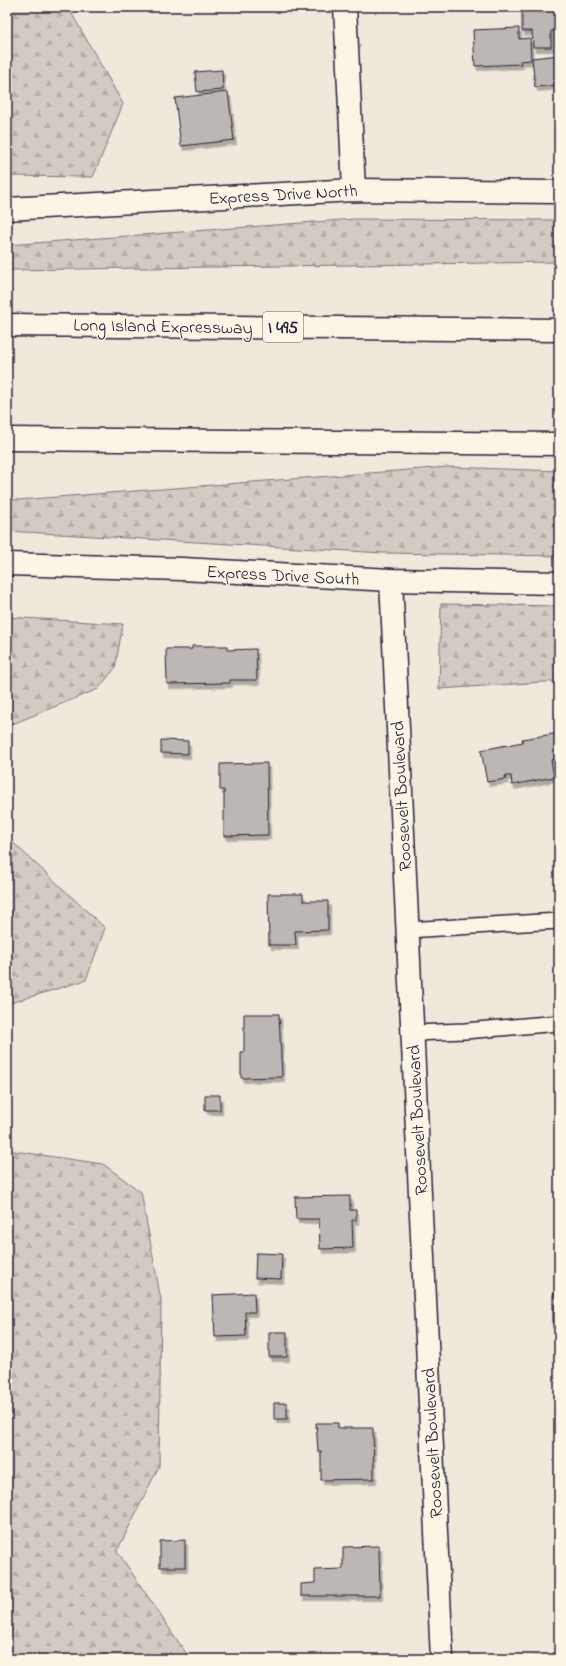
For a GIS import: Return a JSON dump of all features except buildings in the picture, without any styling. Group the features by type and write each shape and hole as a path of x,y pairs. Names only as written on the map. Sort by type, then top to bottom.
{"main road":[{"path":"345,7 354,190"},
{"name":"Express Drive North","path":"7,209 354,190 559,192"},
{"name":"Long Island Expressway","path":"7,325 559,330"},
{"path":"7,439 559,444"},
{"name":"Express Drive South","path":"7,564 182,569 391,580 559,583"},
{"name":"Roosevelt Boulevard","path":"391,580 442,1659"}],"lane":[{"path":"408,930 559,920"},
{"path":"413,1032 465,1031 559,1023"}],"green space":[{"path":"7,7 68,7 123,104 93,177 7,176"},
{"path":"355,219 559,220 559,262 7,270 7,245"},
{"path":"448,467 559,471 559,556 384,553 7,531 7,499 18,500"},
{"path":"441,604 559,606 559,681 439,689"},
{"path":"7,617 123,624 115,668 98,689 10,725 7,747"},
{"path":"7,837 105,928 86,980 7,1004"},
{"path":"7,1150 103,1164 141,1192 161,1300 159,1466 117,1551 190,1659 15,1659 7,1655"}]}
